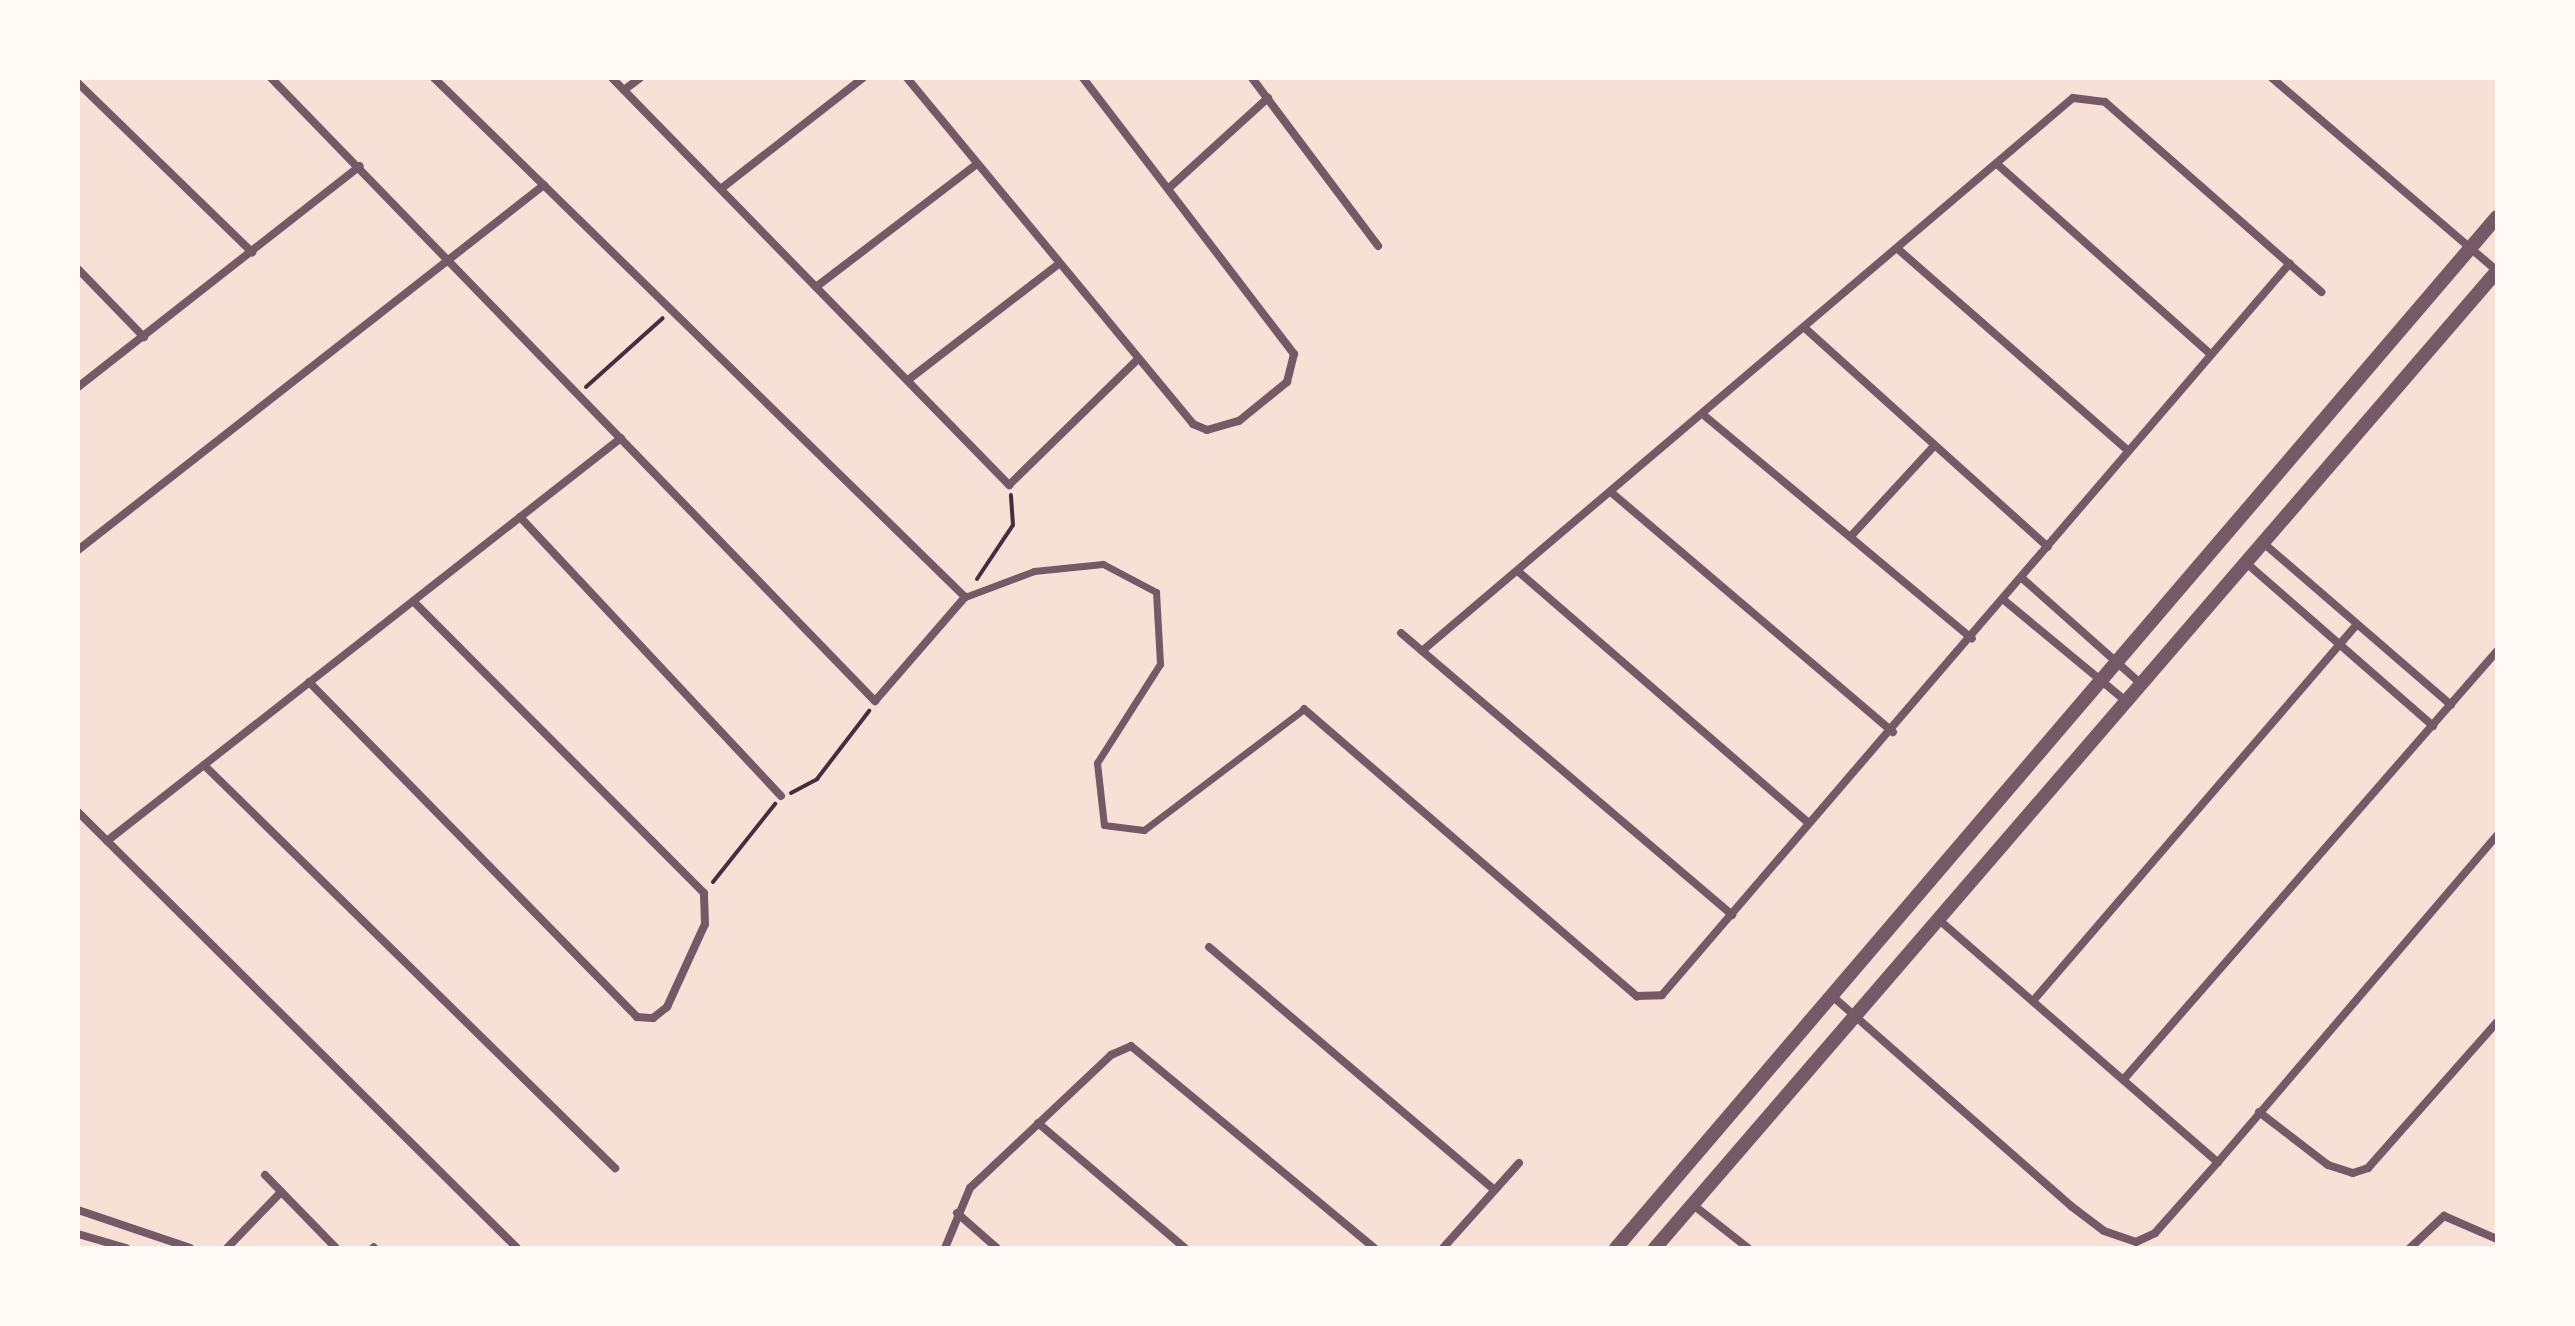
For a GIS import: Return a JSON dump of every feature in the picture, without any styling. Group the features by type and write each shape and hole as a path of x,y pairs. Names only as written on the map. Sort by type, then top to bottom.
{"street":[{"path":"271,78 452,257 621,438 875,701 965,597 1034,571 1103,564 1156,592 1160,664 1097,763 1104,825 1144,830 1304,709 1637,996 1662,995 1809,823 1893,732 2290,263"},
{"path":"434,78 965,597"},
{"path":"612,78 1009,485 1137,360"},
{"path":"624,90 640,78"},
{"path":"722,188 863,78"},
{"path":"907,78 1056,266 1193,424 1207,430 1239,421 1287,382 1294,354 1083,78"},
{"path":"1252,78 1378,246"},
{"path":"1655,1248 2243,561 2497,271 2272,78"},
{"path":"78,83 252,252"},
{"path":"1422,651 1706,417 2058,109 2084,95 2105,102 2321,292"},
{"path":"1169,188 1268,98"},
{"path":"1997,164 2210,354"},
{"path":"78,387 360,166"},
{"path":"816,287 974,166"},
{"path":"78,550 544,185"},
{"path":"1616,1248 2497,217"},
{"path":"1899,250 2129,451"},
{"path":"908,380 1056,266"},
{"path":"78,269 144,337"},
{"path":"1807,330 2048,547"},
{"path":"1706,417 1852,535 1972,639"},
{"path":"107,841 621,438"},
{"path":"1852,535 1934,446"},
{"path":"1612,493 1893,732"},
{"path":"520,517 781,796"},
{"path":"2261,541 2451,705"},
{"path":"2243,561 2433,726"},
{"path":"1520,573 1809,823"},
{"path":"2023,579 2140,683"},
{"path":"309,682 637,1017 653,1018 667,1007 705,924 704,893 413,601"},
{"path":"2005,601 2126,701"},
{"path":"2033,1001 2356,626"},
{"path":"1401,633 1732,915"},
{"path":"2124,1079 2497,651"},
{"path":"204,765 615,1168"},
{"path":"78,812 517,1248"},
{"path":"1831,995 2104,1231 2136,1242 2155,1233 2218,1162 2497,835"},
{"path":"1937,918 2218,1162"},
{"path":"1209,947 1492,1188"},
{"path":"2259,1112 2328,1165 2353,1173 2379,1159 2497,1022"},
{"path":"945,1248 970,1188 1111,1055 1141,1048 1374,1248"},
{"path":"1038,1123 1185,1248"},
{"path":"1443,1248 1492,1188 1519,1163"},
{"path":"265,1175 336,1248"},
{"path":"227,1248 281,1192"},
{"path":"1691,1203 1748,1248"},
{"path":"78,1210 190,1248"},
{"path":"957,1213 997,1248"},
{"path":"2410,1248 2444,1216 2497,1239"},
{"path":"78,1234 126,1248"}],"path":[{"path":"579,393 670,312"},
{"path":"965,597 1013,525 1009,485"}]}
